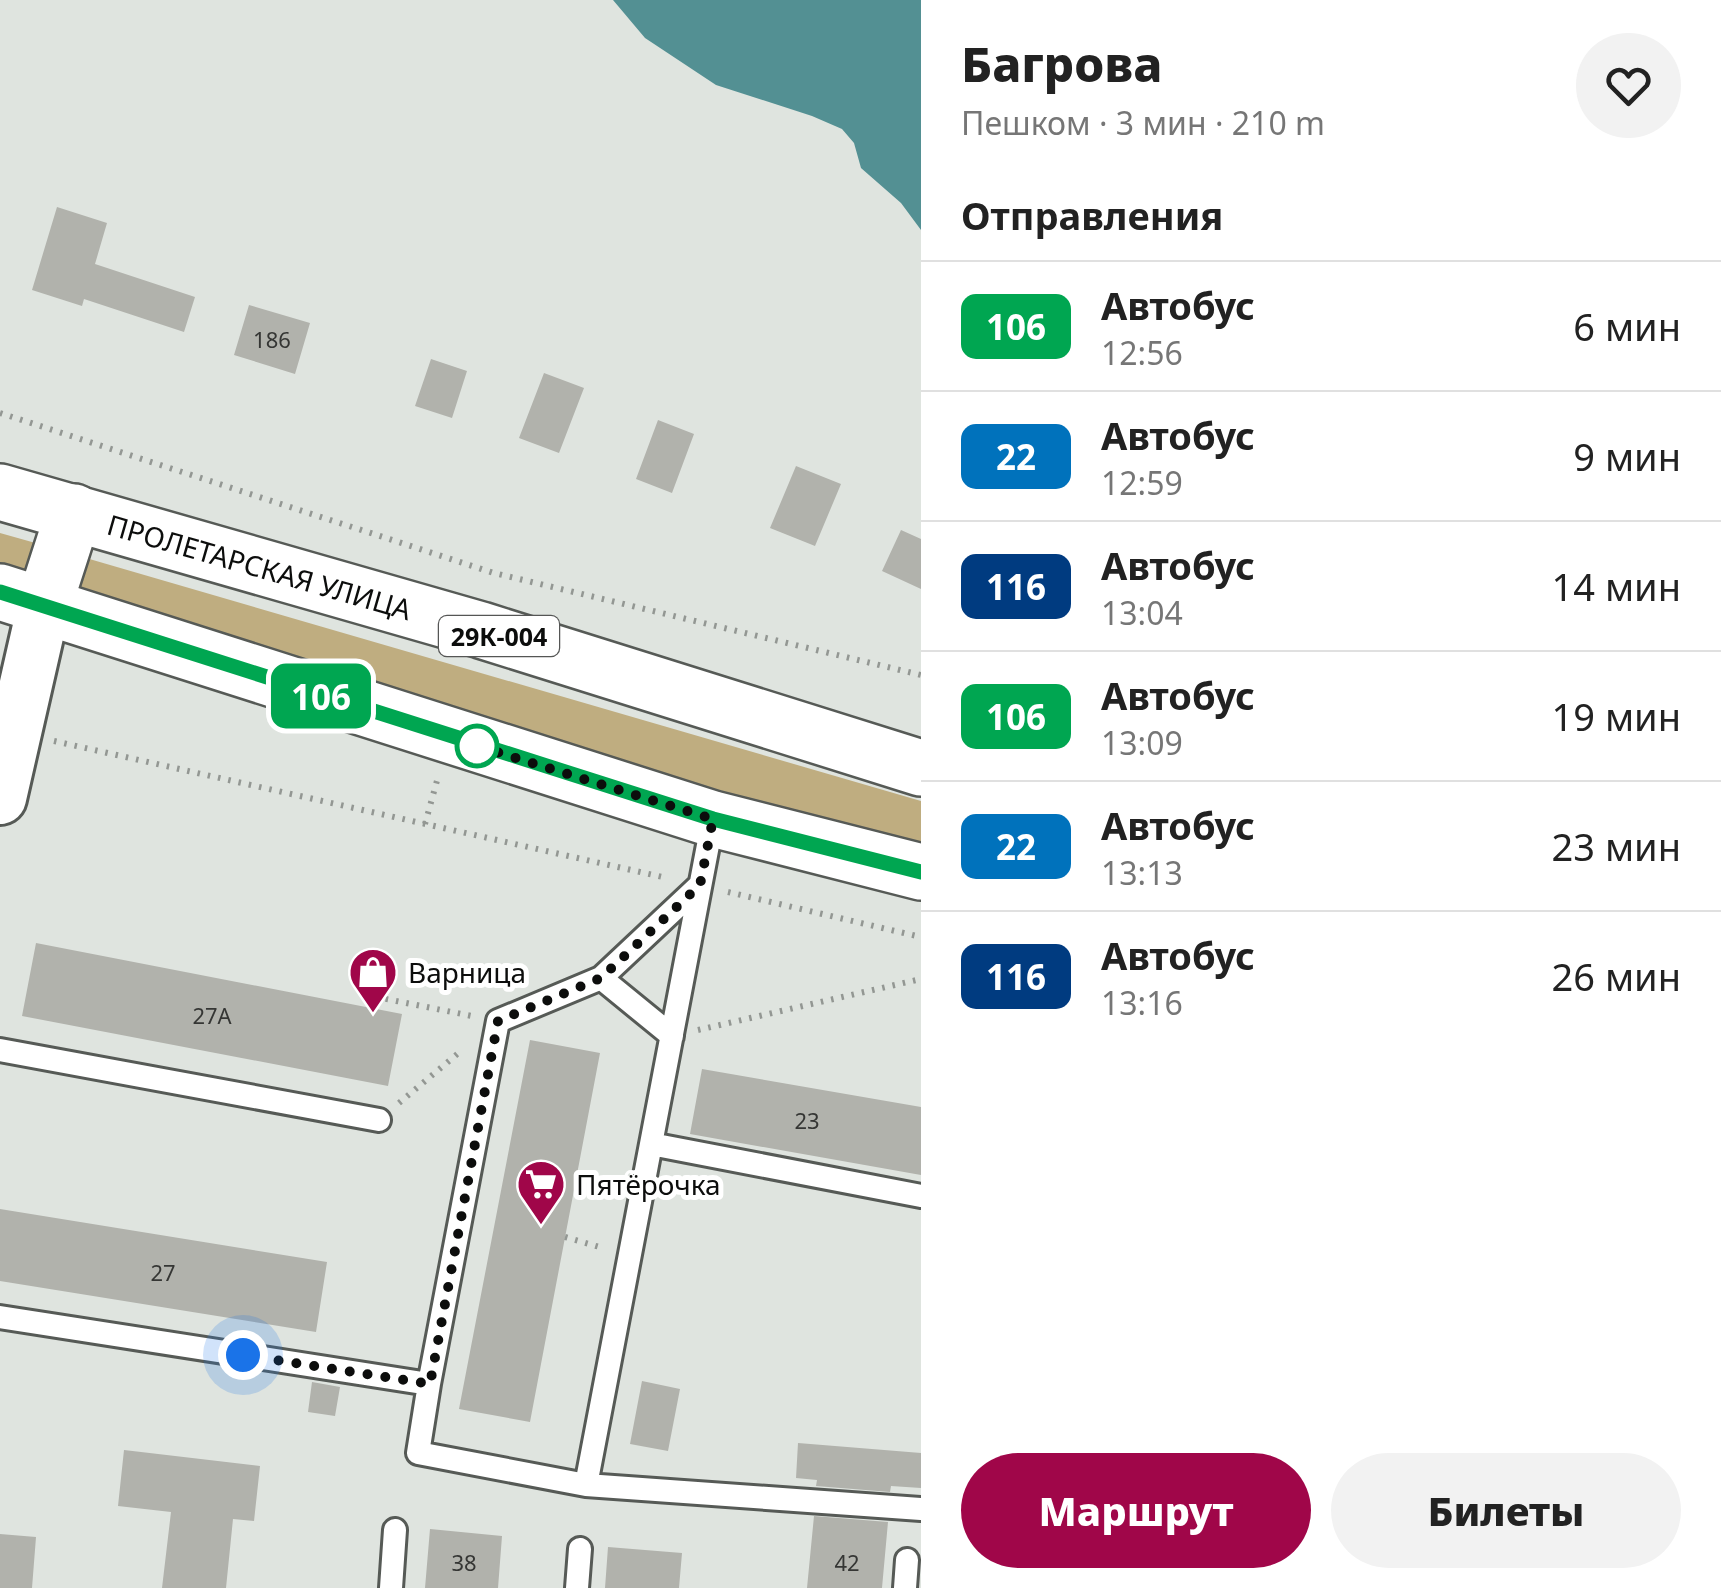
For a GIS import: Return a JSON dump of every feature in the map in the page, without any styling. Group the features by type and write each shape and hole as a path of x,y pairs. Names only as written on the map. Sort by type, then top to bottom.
{"main road":[{"name":"ПРОЛЕТАРСКАЯ УЛИЦА","path":"0,492 481,630 921,768"},
{"path":"74,512 22,599 713,819 921,872"}],"street":[{"path":"6,764 22,599"}],"lane":[{"path":"586,1485 713,819"},
{"path":"700,885 601,978 498,1021 418,1453 586,1485 921,1509"},
{"path":"601,978 672,1036"},
{"path":"0,1050 379,1120"},
{"path":"652,1144 921,1196"},
{"path":"0,1317 430,1384"},
{"path":"391,1588 395,1530"},
{"path":"578,1588 580,1549"},
{"path":"904,1588 907,1560"}],"path":[{"path":"0,413 494,573 921,675"},
{"path":"6,764 700,885 921,937"},
{"path":"672,1036 921,979"},
{"path":"374,1008 376,997 498,1021"},
{"path":"379,1120 498,1021"},
{"path":"566,1237 630,1256"}],"shaded area":[{"path":"0,533 39,544 30,580 0,571"},
{"path":"86,558 921,801 921,844 720,791 76,594"}],"water":[{"path":"613,0 921,0 921,230 901,203 861,168 854,143 842,129 716,85 645,38"}],"building":[{"path":"57,207 107,223 95,264 195,297 184,332 84,299 82,306 32,290"},
{"path":"249,305 310,323 295,374 234,355"},
{"path":"431,359 467,371 452,418 415,406"},
{"path":"544,373 584,388 559,453 519,438"},
{"path":"658,420 694,434 672,493 636,479"},
{"path":"796,466 841,484 815,546 770,528"},
{"path":"901,530 921,539 921,589 882,571"},
{"path":"36,943 402,1014 388,1086 22,1016"},
{"path":"530,1040 600,1053 530,1422 459,1409"},
{"path":"702,1069 921,1107 921,1175 690,1134"},
{"path":"0,1209 327,1262 316,1332 0,1281"},
{"path":"642,1381 680,1389 668,1451 630,1444"},
{"path":"312,1382 340,1387 335,1416 308,1412"},
{"path":"798,1443 921,1453 921,1488 891,1486 890,1492 816,1486 817,1480 796,1478"},
{"path":"124,1450 260,1466 254,1521 233,1519 226,1588 162,1588 171,1512 118,1506"},
{"path":"814,1516 888,1522 882,1588 807,1588"},
{"path":"430,1529 502,1536 498,1588 425,1588"},
{"path":"0,1534 36,1537 32,1588 0,1588"},
{"path":"608,1547 682,1553 679,1588 605,1588"}],"bus line":[{"name":"106","path":"0,592 713,819 921,872"}],"place":[{"name":"Варница","path":"373,1014"},
{"name":"Пятёрочка","path":"541,1226"}],"route":[{"path":"243,1355 430,1384 498,1021 601,978 700,885 713,819 477,746"}]}
